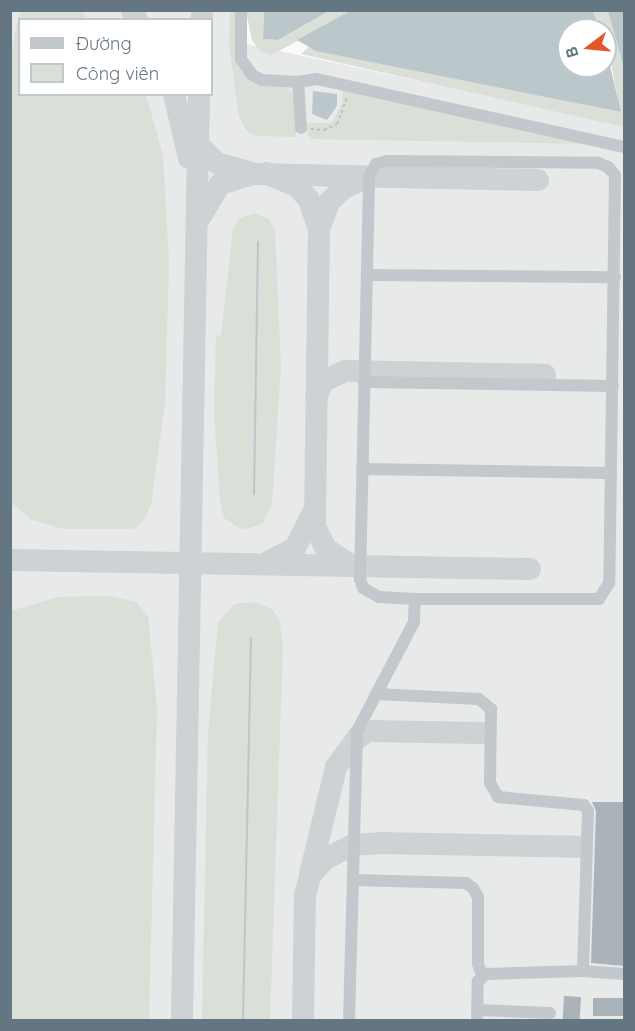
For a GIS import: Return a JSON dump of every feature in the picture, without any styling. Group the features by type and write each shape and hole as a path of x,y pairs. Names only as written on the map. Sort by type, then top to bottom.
{"lane":[{"path":"241,10 240,45 244,68 262,80 298,82 317,79 624,147"},
{"path":"298,82 301,128"},
{"path":"387,161 562,162 597,163 608,167 615,175 615,277 609,583 600,599 416,599 379,597 363,588 360,579 369,177 376,164 387,161"},
{"path":"367,275 615,277"},
{"path":"364,382 613,386"},
{"path":"362,469 611,473"},
{"path":"350,1020 357,730 414,622 416,599"},
{"path":"376,694 479,699 491,709 490,783 498,797 584,805 588,812 583,971"},
{"path":"353,880 466,883 473,888 478,897 478,964 482,975 477,1015 550,1013"},
{"path":"482,975 583,971 624,974"}],"path":[{"path":"301,128 324,130 337,124 347,98 346,85"}],"shaded area":[{"path":"264,10 329,11 278,40 263,39"},
{"path":"10,11 247,11 247,44 624,125 624,1020 11,1020"},
{"path":"350,11 593,11 596,18 557,18 557,78 613,78 621,112 316,51 297,40"},
{"path":"608,11 624,11 624,68 617,43 617,18 610,18"},
{"path":"313,91 337,94 337,106 327,120 312,114"}],"green space":[{"path":"22,11 81,11 87,18 18,18"},
{"path":"230,11 236,11 243,72 289,89 295,98 296,137 256,136 246,130 239,117 229,45"},
{"path":"246,11 264,11 263,39 278,40 329,11 350,11 272,55 260,51 252,40"},
{"path":"593,11 608,11 610,18 596,18"},
{"path":"18,18 18,96 146,96 163,155 169,263 165,402 151,505 143,521 133,529 64,529 32,520 11,502 12,49"},
{"path":"617,43 624,68 624,127 301,54 309,47 620,112 614,78 617,78"},
{"path":"342,87 595,144 310,139 303,123 332,123 343,101"},
{"path":"256,213 269,219 275,230 281,366 272,505 262,524 243,530 224,518 220,499 214,412 216,335 221,336 233,230 239,218"},
{"path":"109,596 136,602 148,616 157,707 149,1020 11,1020 11,611 58,597"},
{"path":"255,602 272,609 279,619 283,645 270,1020 202,1020 208,732 218,623 234,604"}],"building":[{"path":"592,802 624,802 624,966 591,963 596,811"},
{"path":"564,996 581,997 580,1020 563,1020"},
{"path":"593,998 624,998 624,1016 593,1016"}],"waterway":[{"path":"254,494 258,242"},
{"path":"243,1020 251,638"}],"taxiway":[{"path":"132,10 136,18"},
{"path":"202,10 202,18"},
{"path":"174,96 189,158"},
{"path":"182,1020 199,96"},
{"path":"193,140 217,163 251,173"},
{"path":"266,173 297,186 309,200 319,229 315,527 326,549 349,564"},
{"path":"198,221 220,184 252,174 538,180"},
{"path":"319,229 330,201 344,188 365,178"},
{"path":"316,398 323,381 345,371 545,375"},
{"path":"268,562 295,548 313,513"},
{"path":"10,560 530,569"},
{"path":"310,874 336,767 357,738 368,731 481,733"},
{"path":"303,1020 305,895 310,876 325,859 353,845 380,843 581,847"}]}
